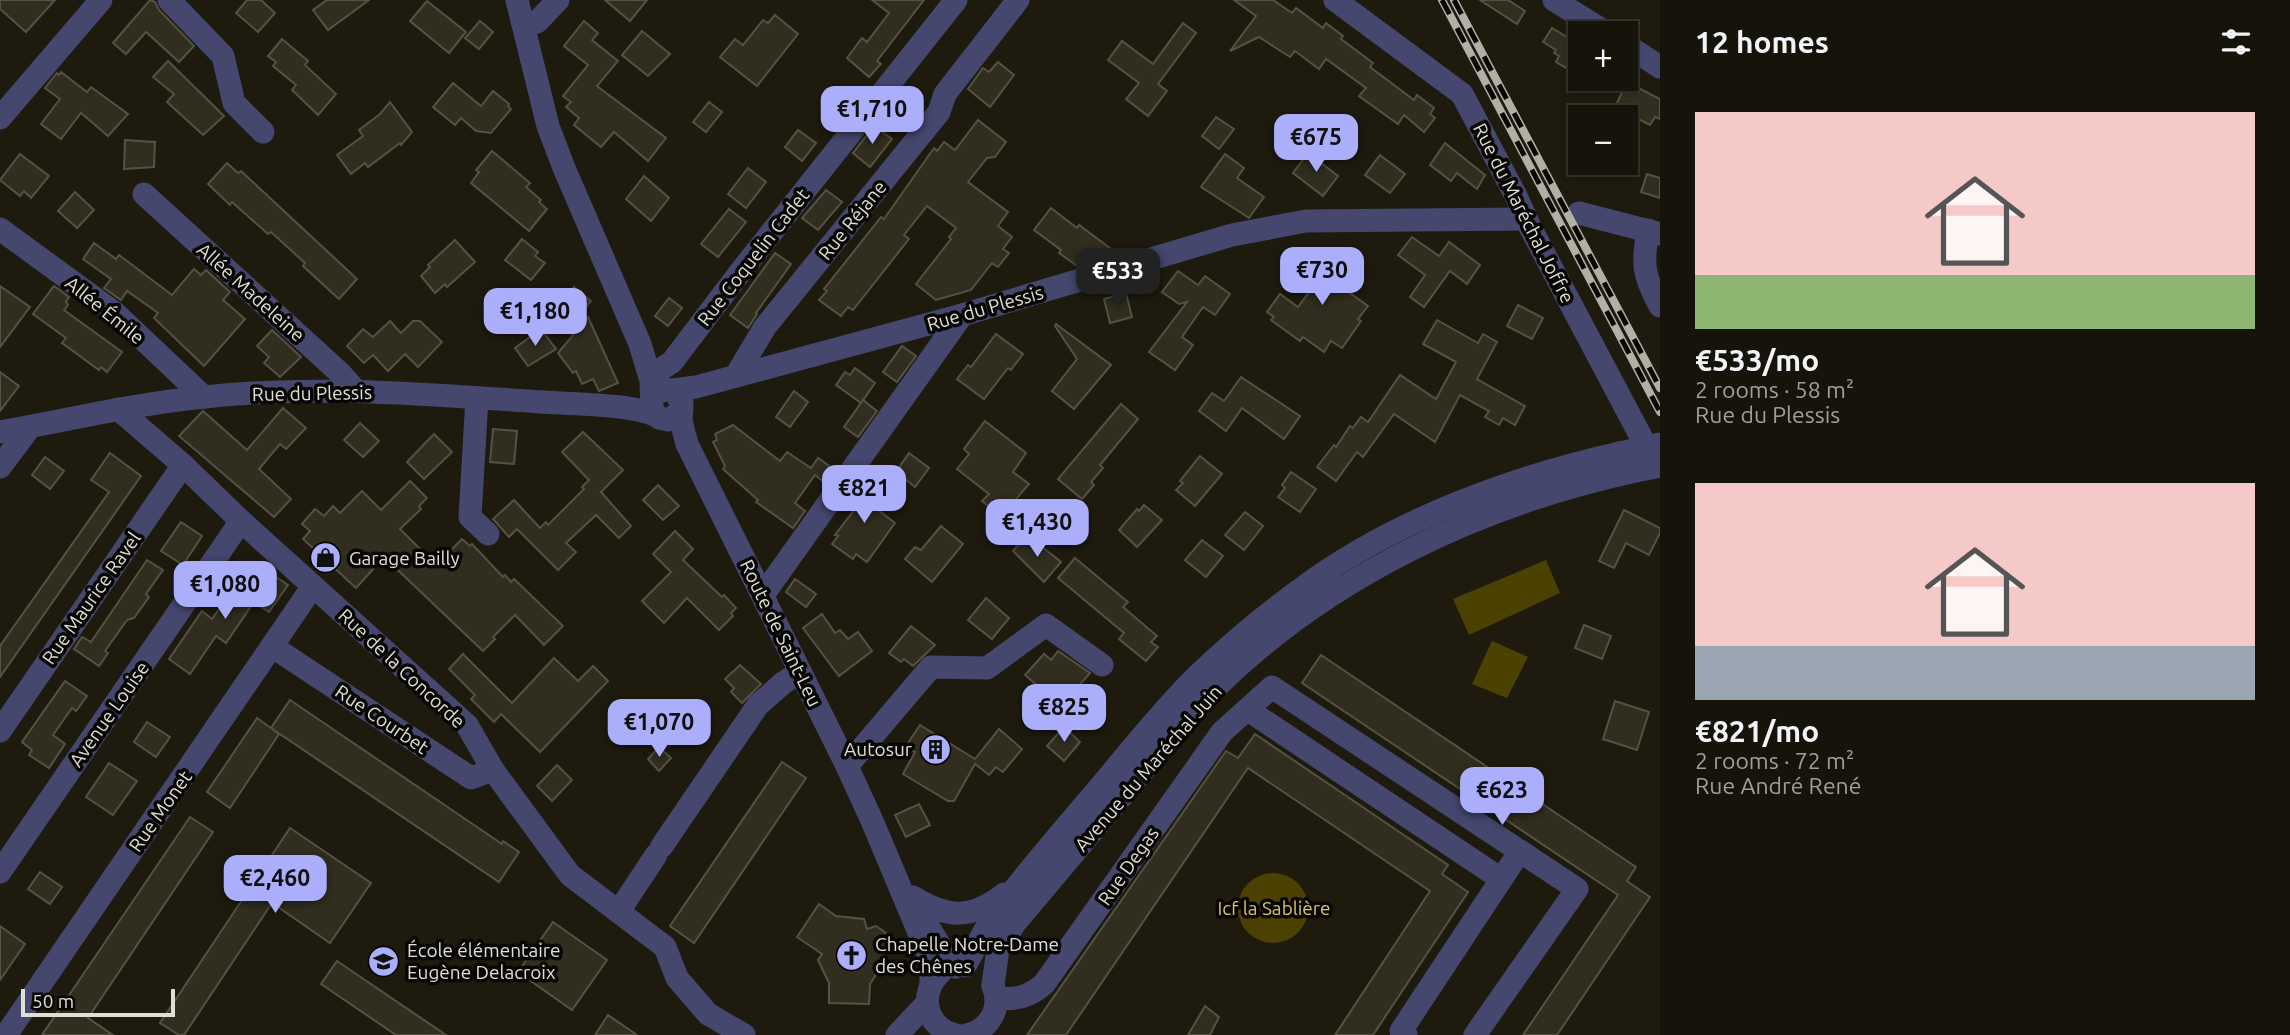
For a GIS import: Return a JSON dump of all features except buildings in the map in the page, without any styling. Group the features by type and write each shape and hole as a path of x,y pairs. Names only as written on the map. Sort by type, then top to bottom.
{"street":[{"path":"0,118 101,0"},
{"path":"169,0 223,56 234,103 263,132"},
{"name":"Route de Saint-Leu","path":"517,0 553,141 640,344 666,396 673,428 687,444 873,823 928,954 931,967 929,993"},
{"path":"523,24 537,22 558,0"},
{"name":"Rue Coquelin Cadet","path":"666,396 672,362 956,0"},
{"name":"Rue Réjane","path":"737,374 765,327 939,112 946,94 1018,0"},
{"name":"Rue du Maréchal Joffre","path":"1335,0 1462,94 1516,196 1525,219 1660,472"},
{"path":"1554,0 1588,21"},
{"path":"1638,52 1660,66"},
{"name":"Allée Madeleine","path":"144,194 340,373 356,391"},
{"path":"1579,213 1654,232 1643,255 1647,281 1660,306"},
{"name":"Rue du Plessis","path":"0,432 204,397 282,392 356,391 627,409 737,374 961,316 1232,235 1306,221 1525,219"},
{"name":"Allée Émile","path":"0,229 115,313 204,397"},
{"path":"762,594 961,316"},
{"path":"477,398 470,517 488,534"},
{"name":"Rue de la Concorde","path":"118,410 183,465 467,725 493,770 570,875 665,947 677,978 708,1013 744,1035"},
{"path":"0,467 30,427"},
{"name":"Avenue du Maréchal Juin","path":"992,1028 996,1007 998,949 1015,923 1188,716 1216,687 1274,637 1379,565 1415,547 1515,506 1574,486 1660,444"},
{"name":"Avenue du Maréchal Juin","path":"960,966 1023,879 1160,716 1230,645 1306,585 1366,548 1477,495 1552,470 1626,462 1660,466"},
{"name":"Rue Maurice Ravel","path":"0,731 183,465"},
{"name":"Avenue Louise","path":"0,872 242,521"},
{"name":"Rue Monet","path":"6,1035 313,586"},
{"path":"847,766 931,667 987,668 1046,625 1102,665"},
{"name":"Rue Courbet","path":"273,647 471,778 493,770"},
{"path":"619,911 758,705 800,672"},
{"name":"Rue Degas","path":"995,992 1021,998 1044,984 1222,732 1272,687 1577,889 1475,1035"},
{"path":"1248,710 1501,879"},
{"name":"Route de Saint-Leu","path":"873,823 949,961 960,966"},
{"path":"1406,1035 1401,1031 1520,851"},
{"path":"914,897 942,911 975,912 989,905 1023,879"},
{"path":"897,1035 941,973 960,966 981,972 995,992"},
{"path":"929,993 930,1016 941,1033"},
{"path":"967,1035 992,1028"}],"green space":[{"path":"1546,560 1560,593 1469,635 1453,599"},
{"path":"1492,641 1528,657 1507,698 1472,684"},
{"name":"Icf la Sablière","path":"1266,873 1280,873 1293,879 1302,888 1308,908 1306,921 1298,933 1280,943 1266,943 1253,937 1244,928 1238,915 1238,901 1244,888 1253,879"}],"railway":[{"path":"1442,0 1660,412"},
{"path":"1454,0 1660,388"}],"place":[{"name":"Garage Bailly","path":"326,558"},
{"name":"Autosur","path":"935,749"},
{"name":"Chapelle Notre-Dame des Chênes","path":"852,955"},
{"name":"École élémentaire Eugène Delacroix","path":"384,961"}]}
